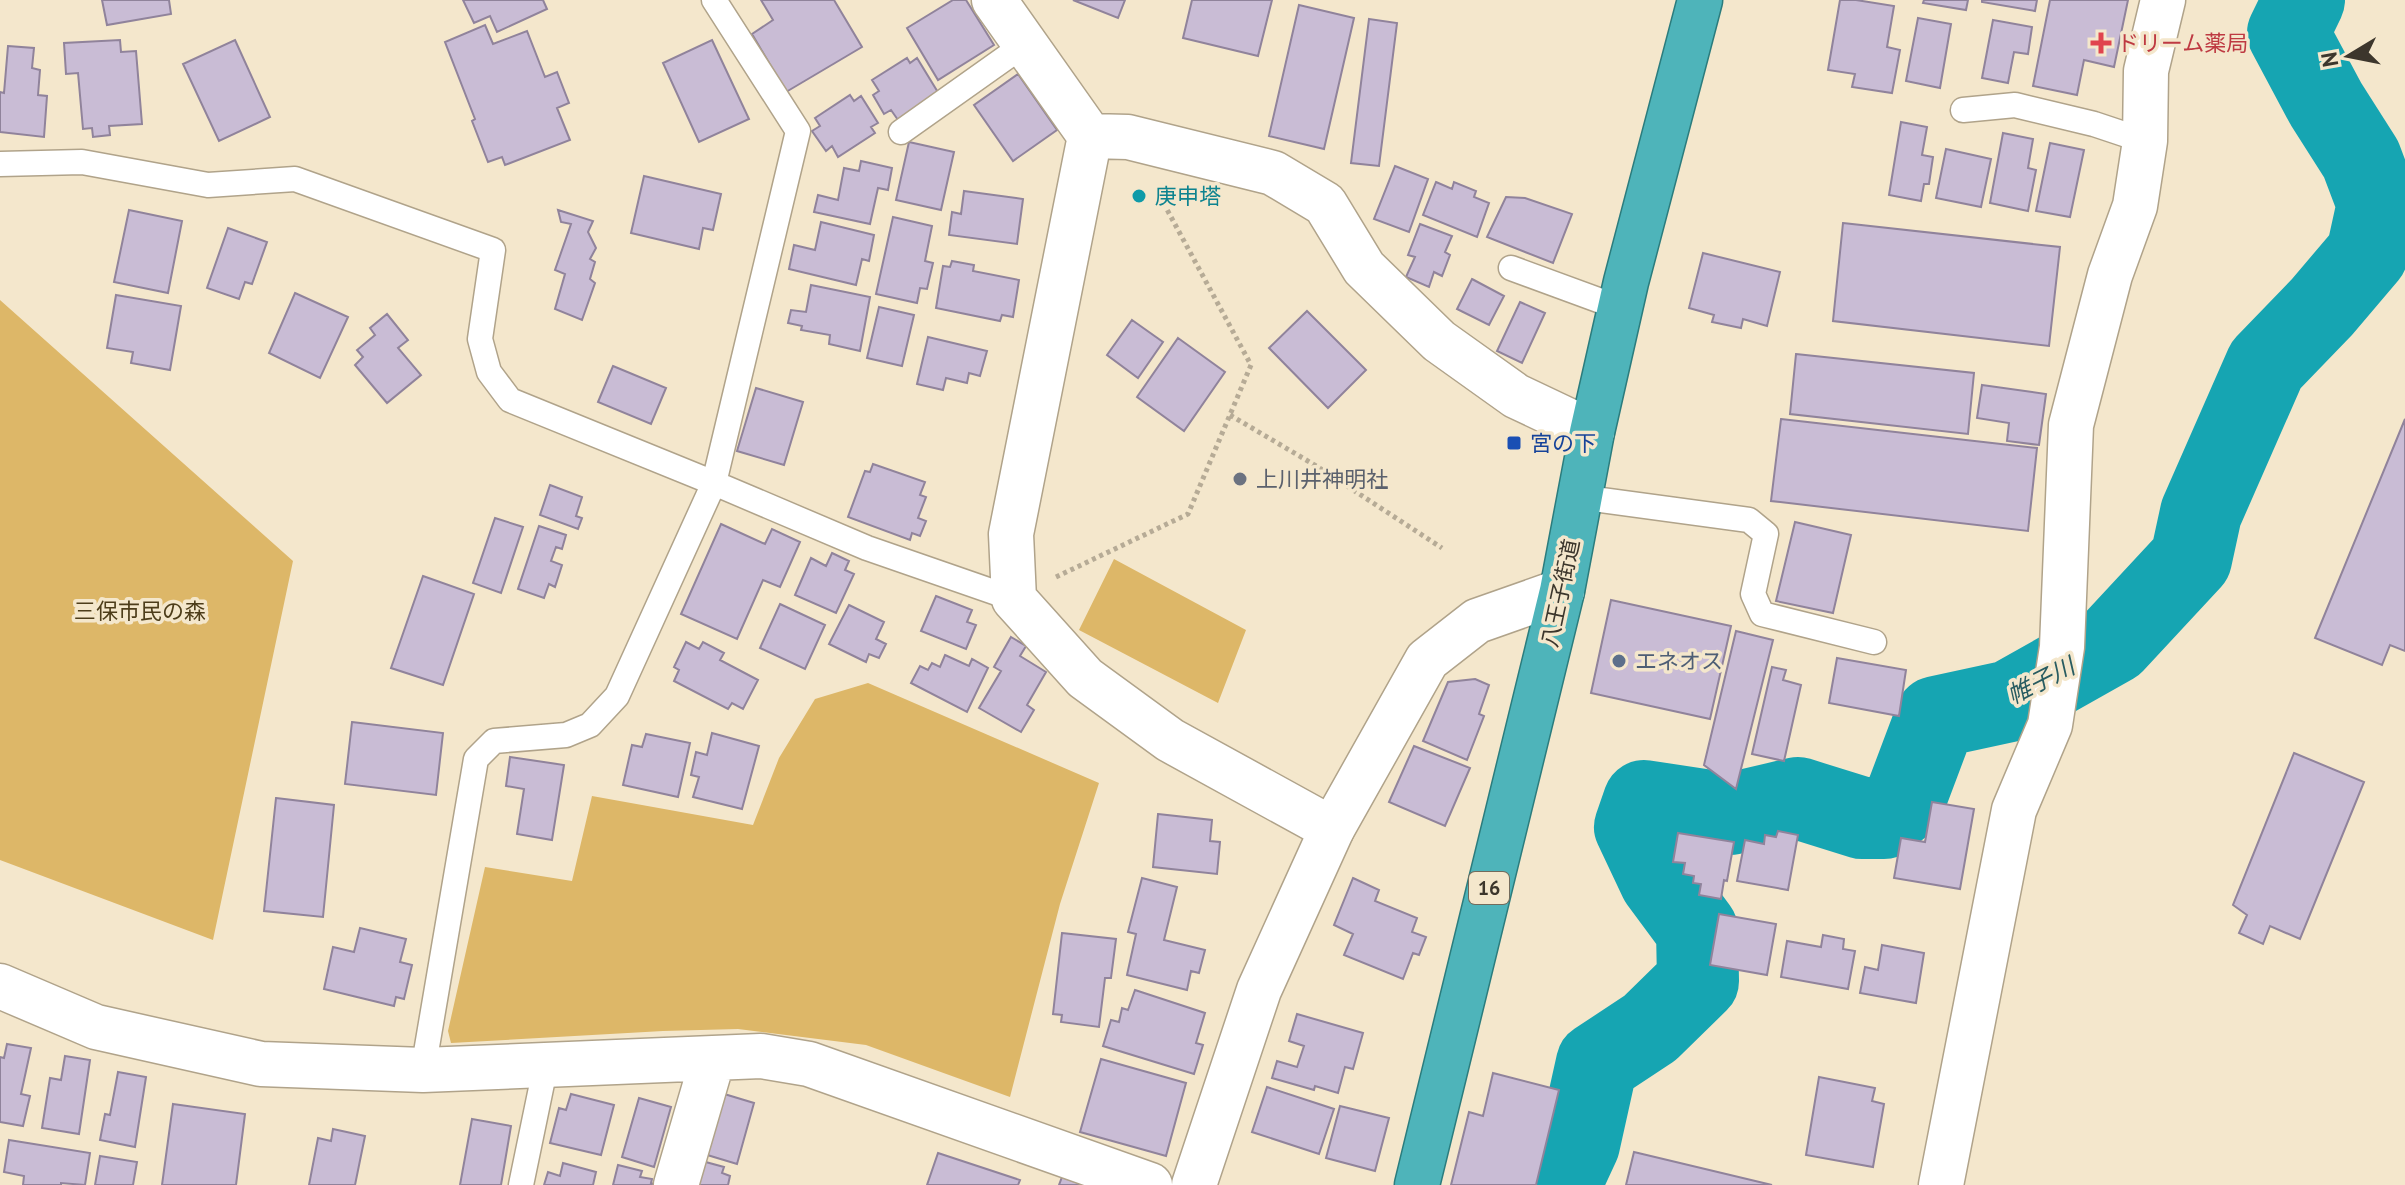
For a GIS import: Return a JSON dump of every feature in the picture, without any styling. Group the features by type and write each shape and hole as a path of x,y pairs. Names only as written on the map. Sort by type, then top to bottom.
{"highway":[{"name":"八王子街道","path":"1417,1185 1562,591 1592,432 1620,308 1700,0"}],"street":[{"path":"994,0 1025,44 1109,136 1273,173 1325,204 1364,268 1439,341 1516,396 1592,432"},
{"path":"1941,1185 2014,810 2050,725 2062,647 2071,425 2110,275 2135,206 2145,141 2146,71 2163,0"},
{"path":"1109,136 1011,534 1013,588 1085,678 1170,740 1332,829"},
{"path":"1194,1185 1259,990 1332,829 1427,660 1477,621 1562,591"},
{"path":"0,986 96,1027 261,1064 423,1070 761,1056 809,1064 1150,1185"},
{"path":"676,1185 713,1058"}],"lane":[{"path":"423,1070 476,759 494,741 566,735 590,725 617,696 714,483 798,131 714,0"},
{"path":"901,132 1025,44"},
{"path":"1963,110 2015,105 2094,124 2145,141"},
{"path":"0,164 82,162 208,185 295,179 493,250 480,339 489,372 510,400 867,548 1013,588"},
{"path":"1511,268 1620,308"},
{"path":"1579,497 1749,520 1766,534 1753,594 1762,614 1874,642"},
{"path":"521,1185 546,1064"}],"path":[{"path":"1013,588 1059,577 1188,514 1251,365 1109,136"},
{"path":"1230,415 1442,548"}],"green space":[{"name":"三保市民の森","path":"0,300 293,561 213,940 0,860"},
{"path":"1114,559 1246,630 1218,703 1079,630"},
{"path":"868,683 1099,783 1060,904 1010,1097 866,1045 738,1029 451,1043 448,1031 485,867 572,881 592,796 753,825 779,758 815,699"}],"building":[{"path":"102,0 169,0 171,14 107,25"},
{"path":"463,0 543,0 547,9 497,32 490,16 474,23"},
{"path":"761,0 834,0 862,47 786,92 752,34 773,20"},
{"path":"953,0 966,0 994,45 938,80 907,28"},
{"path":"1073,0 1125,0 1118,18"},
{"path":"1192,0 1272,0 1258,56 1183,38"},
{"path":"1840,0 1894,6 1887,47 1900,50 1892,93 1852,87 1855,74 1828,70"},
{"path":"1924,0 1968,0 1966,10 1923,3"},
{"path":"1982,0 2037,0 2035,11"},
{"path":"2050,0 2128,0 2114,67 2084,60 2077,95 2033,86"},
{"path":"1299,5 1354,18 1324,149 1269,136"},
{"path":"1918,18 1951,24 1940,88 1906,81"},
{"path":"1369,19 1397,23 1379,166 1351,163"},
{"path":"1993,20 2032,27 2028,54 2014,52 2008,83 1982,78"},
{"path":"485,25 493,44 527,31 545,77 557,72 569,103 557,108 570,140 505,165 502,157 488,162 445,42"},
{"path":"120,40 121,52 136,51 142,124 109,126 110,135 93,137 92,128 83,129 78,73 66,74 64,43"},
{"path":"235,40 270,117 219,141 183,64"},
{"path":"712,40 749,119 699,142 663,63"},
{"path":"8,46 34,48 32,68 40,70 38,95 47,96 44,137 0,132 0,92 4,93"},
{"path":"907,58 910,63 917,58 939,94 898,120 891,110 884,114 873,95 879,91 872,80"},
{"path":"1018,74 1057,130 1013,161 974,105"},
{"path":"850,95 854,101 861,96 878,123 871,127 875,133 838,157 832,146 826,151 812,131 820,126 815,118"},
{"path":"1901,122 1927,127 1922,155 1933,157 1929,184 1924,184 1921,201 1889,195"},
{"path":"2003,133 2033,139 2028,168 2036,170 2028,211 1990,203"},
{"path":"909,142 954,152 941,210 896,200"},
{"path":"2050,143 2084,150 2070,217 2036,211"},
{"path":"1946,149 1991,159 1981,207 1936,198"},
{"path":"861,161 892,168 888,190 878,188 870,224 814,212 818,195 838,200 844,168 859,171"},
{"path":"1395,166 1428,179 1409,232 1374,219"},
{"path":"644,176 721,194 713,230 703,228 699,249 631,233"},
{"path":"1436,182 1452,189 1454,182 1476,191 1474,197 1489,203 1477,237 1423,215"},
{"path":"964,191 1023,199 1017,244 949,235 952,212 961,214"},
{"path":"1506,197 1525,198 1572,214 1553,263 1487,237"},
{"path":"129,210 182,221 168,293 114,282"},
{"path":"558,210 593,221 588,232 596,248 590,259 595,262 590,279 595,283 582,320 555,309 565,274 555,270 571,224 561,222"},
{"path":"893,217 932,226 925,261 933,263 927,289 920,288 917,303 876,294"},
{"path":"821,222 874,235 869,261 862,259 856,285 789,269 794,245 815,250"},
{"path":"1843,223 2060,247 2049,346 1833,321"},
{"path":"1420,224 1452,236 1445,252 1450,255 1442,276 1434,272 1429,287 1406,277 1415,257 1408,255"},
{"path":"228,228 267,242 252,284 245,282 239,299 207,288"},
{"path":"1703,253 1780,272 1767,326 1743,319 1741,328 1712,322 1714,315 1689,308"},
{"path":"952,261 974,265 973,271 1019,280 1013,317 1002,315 1000,321 936,308 943,266 950,267"},
{"path":"1472,279 1504,296 1489,325 1457,309"},
{"path":"811,285 870,297 860,351 829,344 830,335 801,330 802,326 788,323 791,310 806,312"},
{"path":"295,293 348,317 320,378 269,353"},
{"path":"116,295 181,306 170,370 131,363 133,352 107,348"},
{"path":"1520,302 1545,313 1522,363 1497,351"},
{"path":"879,307 914,315 902,366 867,358"},
{"path":"1307,311 1366,370 1328,408 1269,348"},
{"path":"387,314 408,340 398,348 421,375 387,403 355,365 363,357 357,350 375,335 370,328"},
{"path":"1132,320 1163,342 1138,378 1107,355"},
{"path":"928,337 987,351 980,376 969,373 967,383 946,378 943,390 917,384"},
{"path":"1178,338 1225,372 1184,431 1137,397"},
{"path":"1796,354 1974,373 1968,434 1790,414"},
{"path":"613,366 666,388 651,424 598,402"},
{"path":"1982,385 2046,394 2039,445 2007,441 2009,423 1977,418"},
{"path":"756,388 803,402 784,465 737,451"},
{"path":"1781,419 2037,448 2028,531 1771,501"},
{"path":"2405,419 2405,651 2390,645 2382,665 2315,638"},
{"path":"873,464 925,482 920,495 926,497 918,518 926,521 920,536 912,533 910,540 848,517 865,471 870,472"},
{"path":"550,485 582,497 576,516 582,518 578,529 540,515"},
{"path":"495,518 523,527 501,593 473,583"},
{"path":"1795,522 1851,535 1833,613 1776,601"},
{"path":"721,524 765,544 772,529 800,542 780,587 763,580 737,639 681,614"},
{"path":"539,526 566,535 562,549 556,547 551,561 562,565 555,587 549,584 544,598 518,589"},
{"path":"832,553 849,561 845,570 854,574 836,613 795,595 811,558 826,566"},
{"path":"423,576 474,594 443,685 391,668"},
{"path":"936,596 972,610 967,622 976,625 966,649 921,631"},
{"path":"1611,600 1731,626 1710,719 1591,693"},
{"path":"780,604 825,625 805,669 760,648"},
{"path":"849,605 884,622 876,639 886,644 879,658 869,654 866,662 829,644"},
{"path":"1736,631 1773,640 1736,789 1704,765"},
{"path":"1011,637 1026,646 1020,656 1046,672 1027,705 1034,710 1021,732 979,708 1001,671 994,667"},
{"path":"686,642 699,649 703,642 724,653 720,660 758,680 743,709 732,703 728,709 674,681 679,670 674,667"},
{"path":"945,655 969,666 972,659 988,668 967,712 911,683 920,666 928,670 932,663 940,667"},
{"path":"1837,658 1906,670 1899,716 1829,703"},
{"path":"1772,667 1786,670 1783,680 1801,685 1784,761 1752,754"},
{"path":"1475,679 1489,685 1479,714 1484,716 1467,760 1423,741 1448,682"},
{"path":"352,722 443,733 436,795 345,784"},
{"path":"712,733 759,746 742,809 693,797 699,777 691,775 696,752 707,755"},
{"path":"646,734 690,743 678,797 623,785 632,745 642,747"},
{"path":"1414,746 1470,768 1445,826 1389,802"},
{"path":"2294,753 2364,782 2300,939 2270,926 2263,944 2239,933 2247,915 2233,905"},
{"path":"510,757 564,765 552,840 517,834 524,789 506,786"},
{"path":"276,798 334,805 323,917 264,911"},
{"path":"1932,802 1974,809 1960,889 1894,878 1901,838 1925,842"},
{"path":"1158,814 1212,820 1210,841 1220,842 1217,874 1153,867"},
{"path":"1778,831 1798,835 1788,890 1737,881 1745,840 1764,844 1765,835 1776,837"},
{"path":"1678,833 1734,842 1721,899 1699,895 1701,884 1693,883 1694,876 1683,874 1685,863 1673,862"},
{"path":"1142,878 1177,887 1164,940 1205,950 1199,973 1191,971 1187,990 1127,975 1136,934 1128,932"},
{"path":"1353,878 1379,890 1375,901 1417,918 1412,932 1426,937 1419,955 1413,953 1403,979 1344,955 1353,934 1334,925"},
{"path":"1719,914 1776,924 1767,975 1710,965"},
{"path":"360,928 406,939 400,962 412,965 404,999 396,997 394,1006 324,989 333,947 354,952"},
{"path":"1062,933 1116,939 1111,978 1105,978 1099,1027 1061,1022 1062,1015 1053,1014"},
{"path":"1823,935 1844,939 1843,949 1855,951 1848,989 1781,977 1787,941 1821,947"},
{"path":"1882,945 1924,953 1916,1003 1860,993 1865,967 1878,970"},
{"path":"1135,990 1205,1013 1196,1043 1203,1045 1194,1074 1103,1046 1111,1020 1119,1022 1122,1008 1128,1010"},
{"path":"1297,1014 1363,1033 1353,1069 1345,1067 1338,1093 1272,1078 1277,1061 1297,1067 1304,1046 1289,1041"},
{"path":"7,1044 31,1048 21,1094 30,1096 23,1126 0,1122 0,1057 4,1058"},
{"path":"65,1056 90,1060 79,1134 42,1128 50,1078 61,1080"},
{"path":"1101,1059 1186,1083 1166,1156 1080,1132"},
{"path":"118,1072 146,1077 135,1147 100,1140 105,1114 110,1115"},
{"path":"1493,1073 1559,1090 1536,1185 1451,1185 1469,1112 1483,1116"},
{"path":"1819,1077 1875,1088 1872,1101 1884,1104 1873,1167 1806,1155"},
{"path":"1267,1087 1334,1109 1319,1154 1252,1132"},
{"path":"721,1093 754,1103 737,1164 704,1154"},
{"path":"571,1094 614,1105 601,1155 550,1143 559,1108 566,1110"},
{"path":"639,1098 671,1107 654,1167 622,1157"},
{"path":"173,1104 245,1114 236,1185 162,1185"},
{"path":"1340,1106 1389,1118 1375,1171 1326,1158"},
{"path":"472,1119 511,1126 501,1185 460,1185"},
{"path":"333,1129 365,1136 355,1185 309,1185 318,1138 331,1141"},
{"path":"9,1140 90,1153 85,1185 23,1185 24,1176 4,1172"},
{"path":"1634,1152 1772,1185 1626,1185"},
{"path":"938,1153 1020,1180 1018,1185 927,1185"},
{"path":"100,1156 137,1162 133,1185 95,1185"},
{"path":"702,1161 724,1167 722,1173 730,1176 728,1185 695,1185"},
{"path":"563,1163 596,1172 593,1185 544,1185 548,1172 560,1176"},
{"path":"618,1165 642,1171 640,1177 652,1179 651,1183 657,1185 613,1185"},
{"path":"1062,1177 1085,1185 1059,1185"}],"waterway":[{"name":"帷子川","path":"1560,1185 1579,1144 1597,1063 1650,1028 1698,981 1697,930 1660,880 1635,827 1644,801 1730,814 1798,798 1862,818 1884,818 1904,802 1936,717 2010,701 2113,643 2191,559 2201,513 2266,365 2367,254 2378,204 2361,159 2326,104 2288,33 2304,0"}],"place":[{"name":"ドリーム薬局","path":"2101,43"},
{"name":"庚申塔","path":"1139,196"},
{"name":"宮の下","path":"1514,443"},
{"name":"上川井神明社","path":"1240,479"},
{"name":"エネオス","path":"1619,661"}]}
